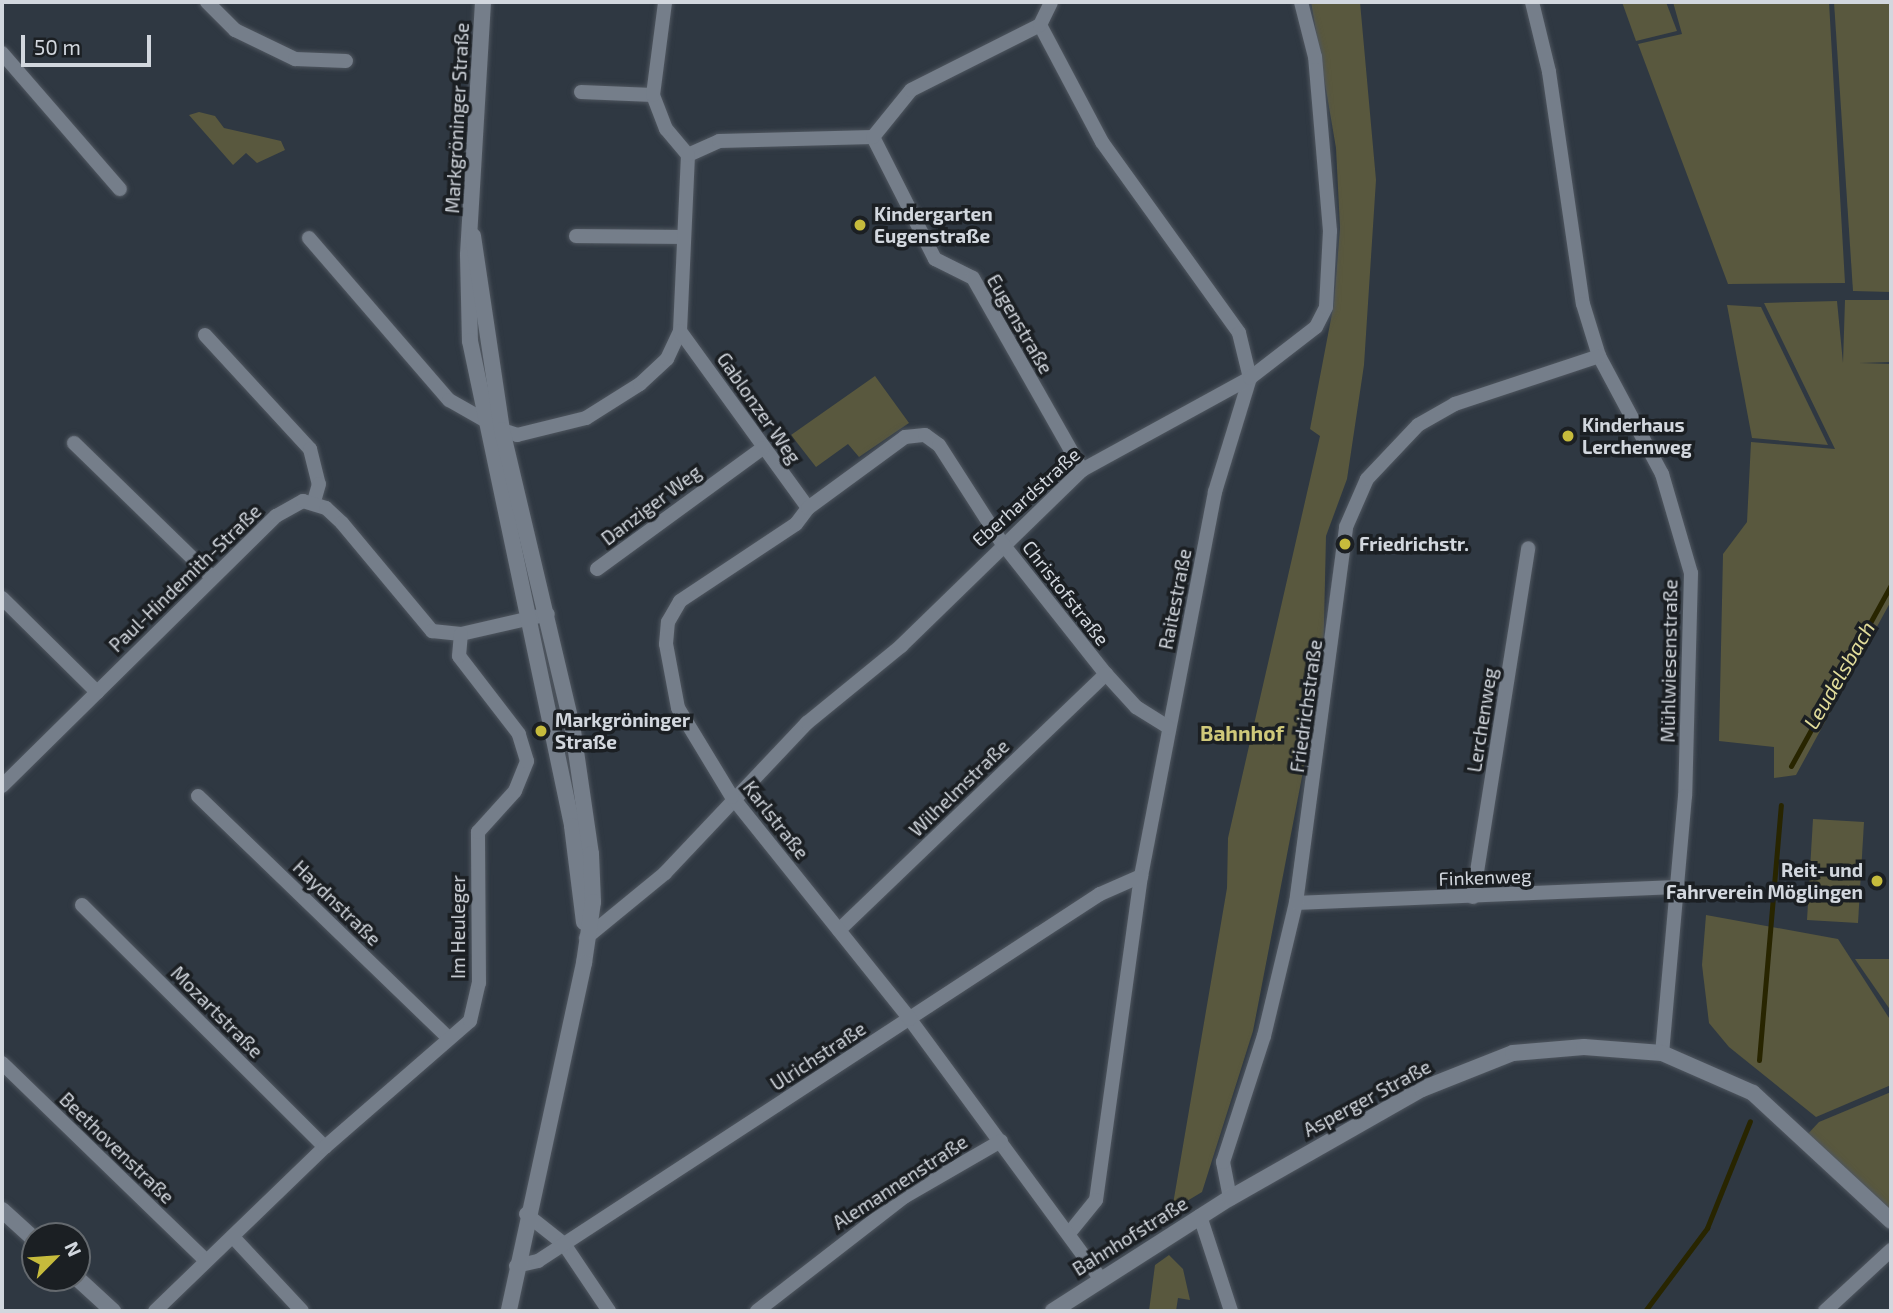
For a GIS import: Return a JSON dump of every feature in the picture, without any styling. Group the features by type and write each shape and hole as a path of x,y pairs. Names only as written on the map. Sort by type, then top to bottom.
{"street":[{"path":"207,2 235,30 295,59 346,61"},
{"name":"Markgröninger Straße","path":"483,2 470,341 484,420 572,825 586,938"},
{"path":"309,237 442,392 484,420 517,435 586,418 667,359 680,331 681,237 688,155 666,129 653,95 665,2"},
{"path":"688,155 719,141 873,138 911,90 1040,25 1051,2"},
{"name":"Eberhardstraße","path":"586,938 665,873 732,797 901,646 1002,542 1082,470 1250,377 1317,327 1326,307 1331,231 1324,132 1301,2"},
{"name":"Mühlwiesenstraße","path":"1532,2 1549,72 1583,304 1599,356 1662,474 1691,573 1676,887 1662,1053"},
{"name":"Raitestraße","path":"1040,25 1102,142 1240,333 1250,377 1215,492 1140,876 1096,1200 1071,1231"},
{"path":"2,53 120,189"},
{"path":"581,92 653,95"},
{"name":"Eugenstraße","path":"873,138 935,259 973,278 1082,470"},
{"name":"Markgröninger Straße","path":"473,236 502,430 548,614 591,854 586,938 526,1214 509,1311"},
{"path":"576,236 681,237"},
{"name":"Gablonzer Weg","path":"680,331 808,508"},
{"path":"205,335 310,449 319,476 314,502 342,523 432,631 461,634 548,614"},
{"name":"Friedrichstraße","path":"1230,1198 1223,1162 1264,1036 1296,902 1346,527 1367,479 1418,425 1455,404 1599,356"},
{"name":"Christofstraße","path":"925,435 939,445 1002,542 1106,674 1136,707 1168,727"},
{"name":"Karlstraße","path":"925,435 905,438 808,508 796,523 680,601 668,622 678,708 732,797 910,1019 1071,1231 1100,1278"},
{"path":"74,443 212,578"},
{"name":"Danziger Weg","path":"597,569 763,448"},
{"name":"Paul-Hindemith-Straße","path":"2,786 276,516 303,501 314,502"},
{"name":"Lerchenweg","path":"1473,897 1528,548"},
{"path":"2,598 97,692"},
{"name":"Im Heuleger","path":"155,1311 325,1147 470,1021 479,983 478,832 515,791 527,761 519,734 459,656 461,634"},
{"name":"Wilhelmstraße","path":"839,930 1106,674"},
{"name":"Haydnstraße","path":"198,796 449,1038"},
{"name":"Ulrichstraße","path":"516,1266 564,1244 1100,894 1140,876"},
{"name":"Finkenweg","path":"1296,902 1676,887"},
{"name":"Mozartstraße","path":"82,905 325,1147"},
{"name":"Asperger Straße","path":"1230,1198 1422,1089 1513,1053 1584,1047 1662,1053 1752,1093 1891,1221"},
{"name":"Beethovenstraße","path":"2,1063 206,1261"},
{"name":"Alemannenstraße","path":"757,1311 904,1198 1001,1141"},
{"name":"Bahnhofstraße","path":"1053,1311 1100,1278 1230,1198"},
{"path":"2,1210 21,1228"},
{"path":"526,1214 564,1244 609,1311"},
{"path":"1200,1216 1231,1311"},
{"path":"233,1237 302,1311"},
{"path":"1825,1311 1891,1252"},
{"path":"91,1291 113,1311"}],"shaded area":[{"path":"1311,2 1360,2 1376,180 1364,365 1347,479 1326,536 1323,668 1253,1031 1202,1192 1172,1210 1227,888 1228,838 1320,436 1310,429 1334,303 1340,228 1336,148"},
{"path":"1622,2 1666,2 1677,31 1636,41"},
{"path":"1673,2 1829,2 1845,283 1728,284 1638,44 1682,34"},
{"path":"1834,2 1891,2 1891,292 1853,291"},
{"path":"199,112 215,116 224,128 281,141 285,150 257,163 246,153 233,165 189,115"},
{"path":"1845,300 1891,300 1891,362 1859,363 1891,364 1891,601 1796,775 1774,778 1774,747 1719,741 1723,554 1747,522 1751,442 1835,449 1764,303 1837,301 1843,363"},
{"path":"1727,305 1761,307 1828,445 1752,438"},
{"path":"875,376 909,423 859,457 848,444 816,467 791,435"},
{"path":"1813,819 1864,822 1858,923 1807,920"},
{"path":"1706,915 1838,939 1891,1021 1891,1085 1816,1117 1729,1047 1709,1023 1702,965"},
{"path":"1855,959 1891,959 1891,1011"},
{"path":"1891,1092 1891,1221 1805,1137 1819,1122"},
{"path":"1169,1255 1183,1269 1190,1300 1178,1298 1176,1311 1149,1311 1155,1265"}],"waterway":[{"name":"Leudelsbach","path":"1791,766 1891,585"},
{"name":"Leudelsbach","path":"1759,1060 1781,805"},
{"name":"Leudelsbach","path":"1645,1311 1707,1228 1750,1121"}],"place":[{"name":"Kindergarten Eugenstraße","path":"860,225"},
{"name":"Kinderhaus Lerchenweg","path":"1568,436"},
{"name":"Friedrichstr.","path":"1345,544"},
{"name":"Markgröninger Straße","path":"541,731"},
{"name":"Reit- und Fahrverein Möglingen","path":"1877,881"}],"district":[{"name":"Bahnhof","path":"1242,733"}]}
